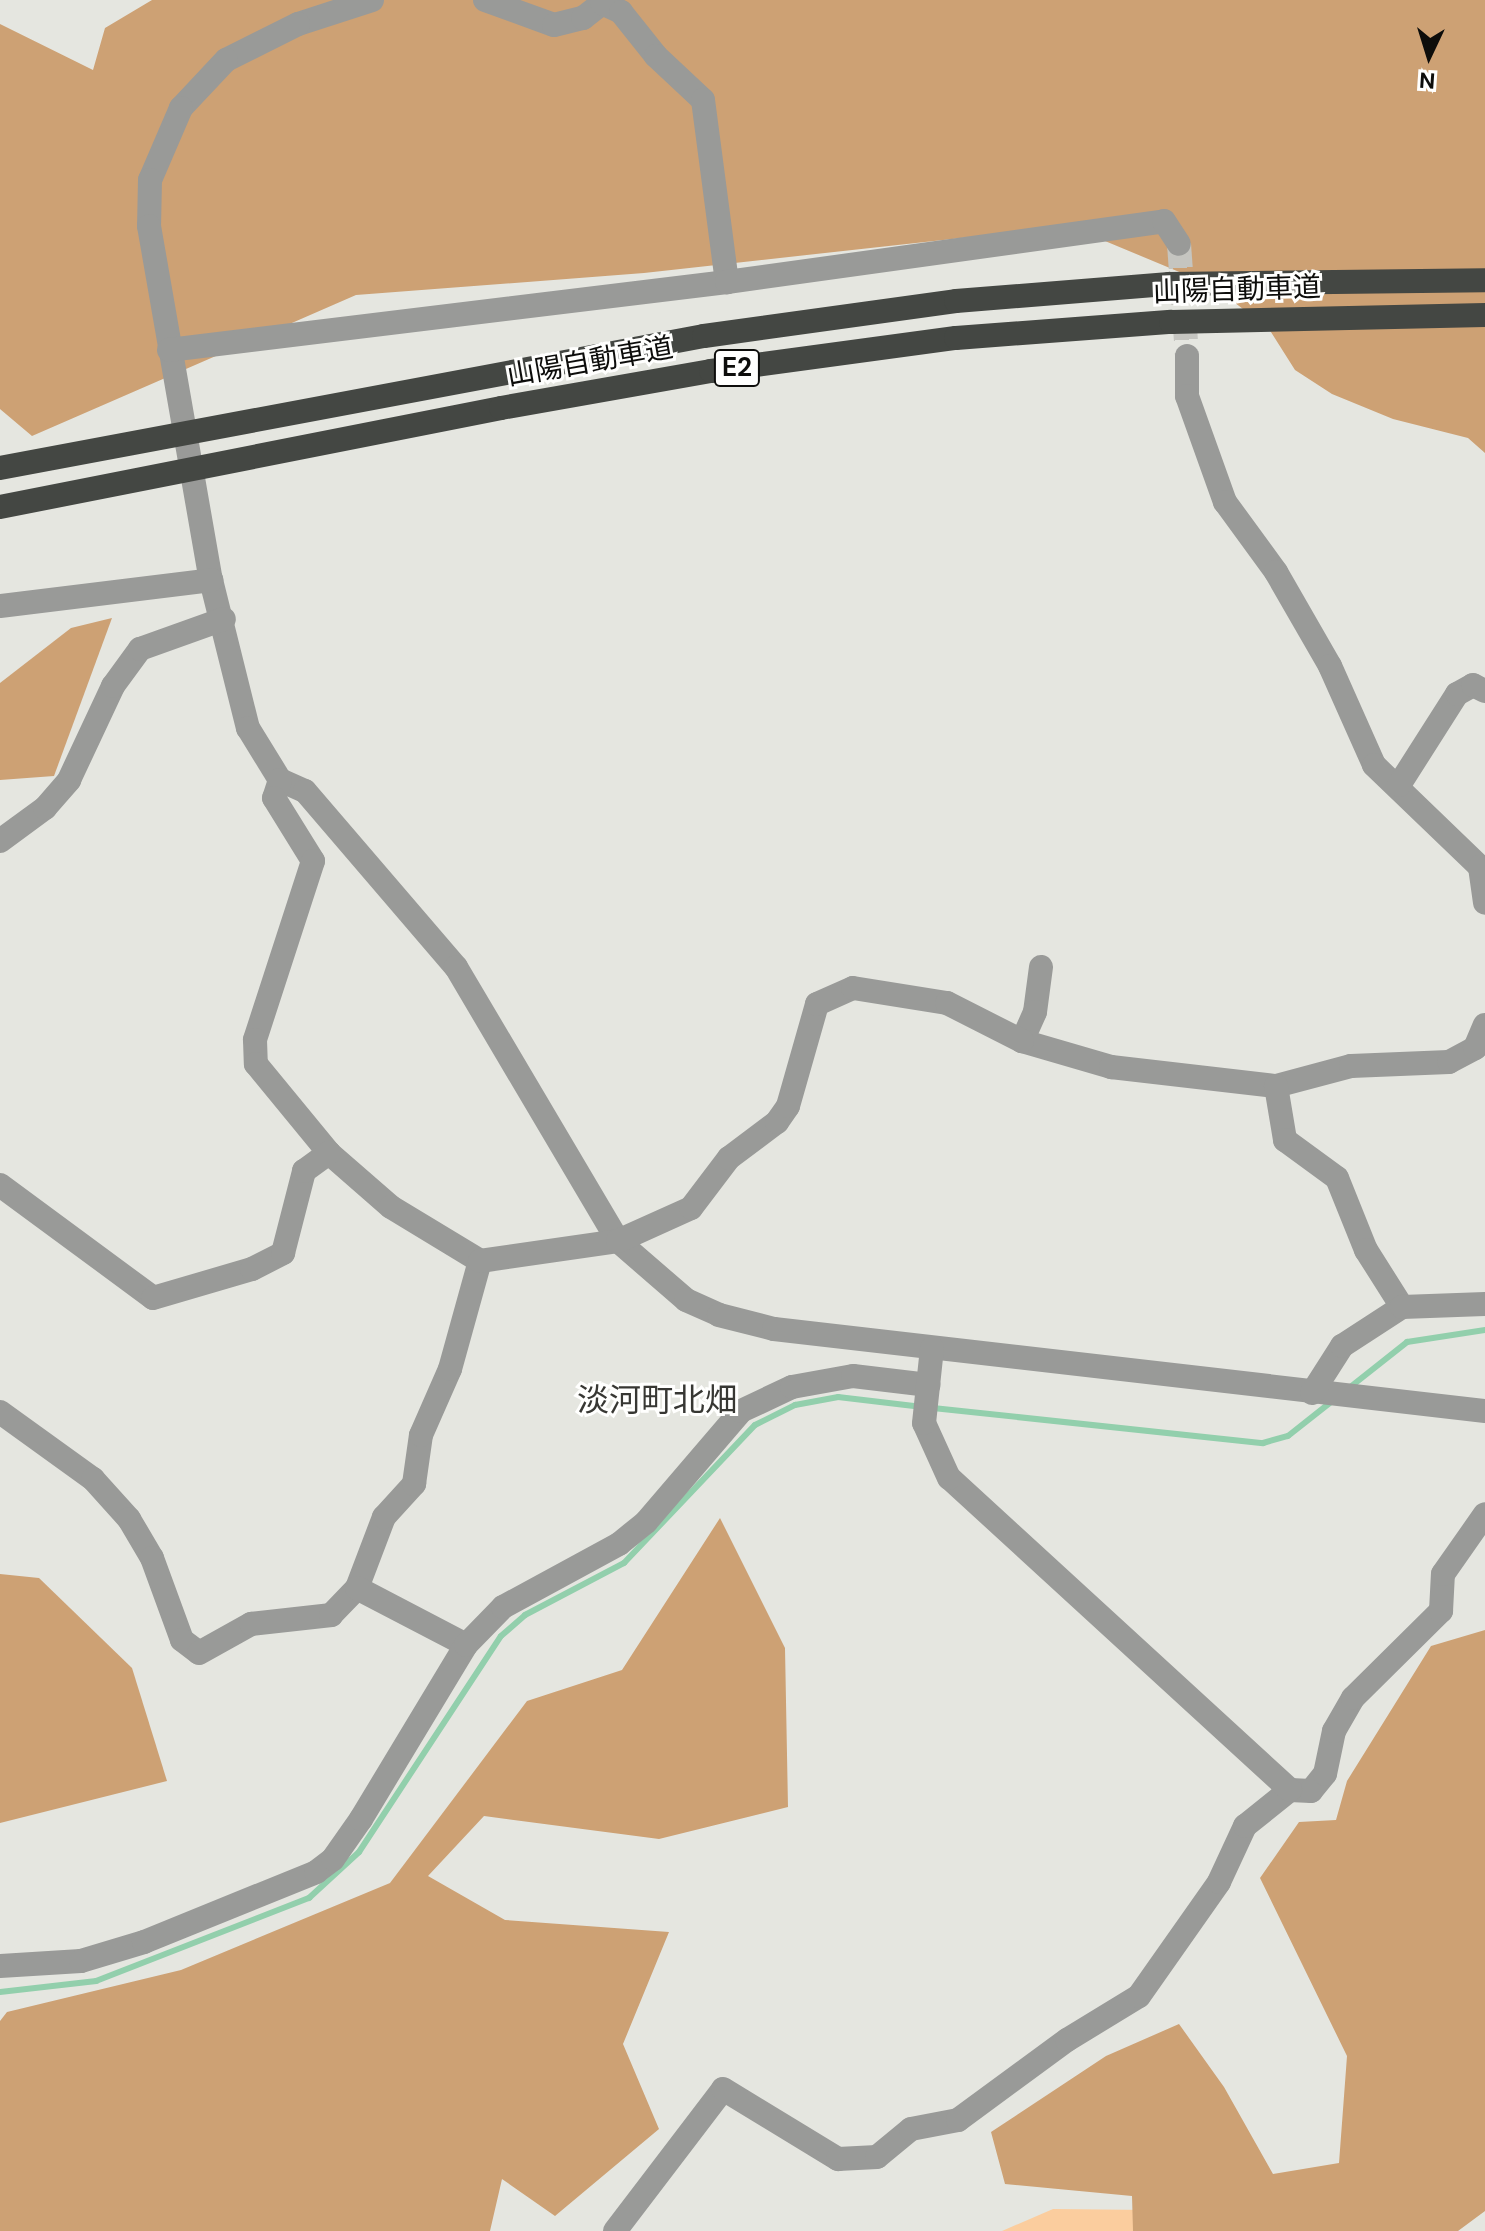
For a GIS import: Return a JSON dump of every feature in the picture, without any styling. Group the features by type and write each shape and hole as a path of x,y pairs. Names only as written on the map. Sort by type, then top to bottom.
{"highway":[{"name":"山陽自動車道","path":"0,468 511,370 940,303 1169,284 1485,280"},
{"name":"山陽自動車道","path":"0,507 501,408 711,371 956,338 1171,322 1485,315"}],"street":[{"path":"372,0 298,24 226,60 181,108 150,180 149,226 211,580 224,619 248,728 280,780 305,791 456,967 618,1241 686,1300 719,1315 774,1329 1485,1411"},
{"path":"485,0 554,25 583,18 601,2 621,12 656,56 703,100 727,282"},
{"path":"169,350 727,282 1164,221 1179,244"},
{"path":"1187,356 1187,396 1225,502 1276,572 1330,666 1374,765 1399,785 1480,867 1485,903"},
{"path":"0,606 211,580"},
{"path":"0,841 45,808 69,780 113,686 140,649 224,619"},
{"path":"1399,785 1457,694 1473,685 1485,691"},
{"path":"280,780 274,798 313,861 255,1040 256,1064 329,1153 391,1207 480,1261 618,1241 691,1208 729,1158 777,1122 801,1070 817,1004 853,988 947,1003 1022,1041 1111,1067 1276,1086 1351,1066 1449,1062 1475,1048 1485,1025"},
{"path":"1022,1041 1035,1012 1041,967"},
{"path":"1276,1086 1285,1140 1337,1178 1366,1250 1402,1307"},
{"path":"0,1185 153,1298 252,1269 283,1253 304,1171 329,1153"},
{"path":"0,1412 93,1479 129,1519 152,1558 182,1640 199,1653 251,1624 331,1615 357,1588 384,1517 414,1484 421,1435 450,1369 480,1261"},
{"path":"1312,1393 1342,1346 1402,1307 1485,1304"},
{"path":"853,1376 856,1339"},
{"path":"932,1348 924,1423 949,1478 1290,1790 1311,1791 1325,1774 1334,1731 1353,1698 1441,1611 1443,1574 1485,1514"},
{"path":"0,1966 81,1961 144,1942 316,1872 333,1859 361,1819 466,1645 503,1607 619,1544 646,1522 741,1411 792,1387 853,1376 928,1385"},
{"path":"357,1588 466,1645"},
{"path":"615,2231 723,2089 838,2159 877,2157 911,2129 958,2120 1139,1996 1219,1882 1245,1826 1290,1790"}],"shaded area":[{"path":"152,0 1485,0 1485,453 1468,438 1393,419 1332,394 1295,370 1269,329 1213,286 1069,226 644,273 356,295 32,436 0,409 0,24 93,70 105,28"},
{"path":"112,618 54,776 0,780 0,683 71,628"},
{"path":"720,1518 785,1648 788,1807 659,1839 484,1816 428,1876 505,1920 669,1932 623,2044 659,2129 555,2216 502,2179 490,2231 0,2231 0,2021 7,2012 181,1970 390,1883 527,1701 622,1670"},
{"path":"0,1574 39,1578 132,1668 167,1781 0,1823"},
{"path":"1485,1630 1485,2211 1458,2231 1133,2231 1132,2196 1005,2184 991,2132 1106,2056 1179,2024 1224,2087 1273,2174 1339,2163 1347,2056 1260,1878 1299,1822 1336,1820 1347,1781 1431,1646"},
{"path":"1053,2209 1149,2210 1150,2231 1002,2231"}],"waterway":[{"path":"1349,1388 1407,1342 1485,1330"},
{"path":"0,1992 96,1981 309,1898 359,1852 501,1636 525,1615 624,1563 755,1425 795,1405 838,1397 922,1407"},
{"path":"933,1408 1263,1443 1288,1436 1331,1402"}],"tunnel":[{"path":"1179,244 1187,356"}],"district":[{"name":"淡河町北畑","path":"657,1400"}]}
